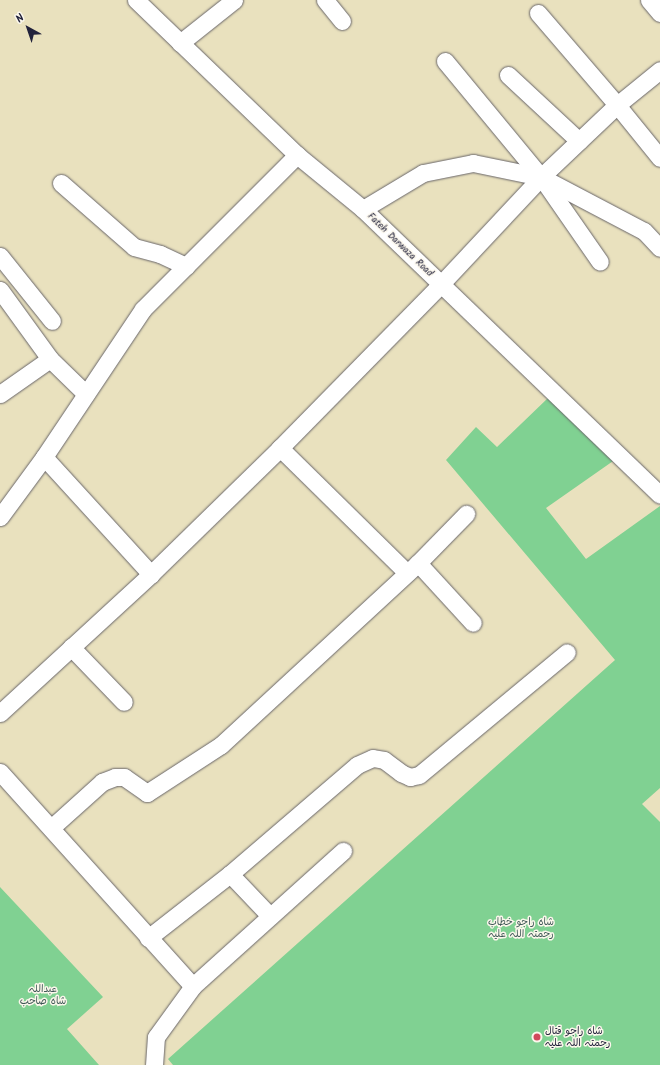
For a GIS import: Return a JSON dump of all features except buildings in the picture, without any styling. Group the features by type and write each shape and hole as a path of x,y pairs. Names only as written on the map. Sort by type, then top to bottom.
{"street":[{"name":"Fateh Darwaza Road","path":"136,0 297,155 363,209 440,285 659,492"},
{"path":"180,43 234,0"},
{"path":"324,0 342,21"},
{"path":"649,0 660,12"},
{"path":"538,13 617,105 660,158"},
{"path":"445,61 541,177 600,262"},
{"path":"0,713 150,574 280,448 440,285 541,177 617,105 660,70"},
{"path":"508,75 579,142"},
{"path":"3,506 44,457 143,309 297,155"},
{"path":"363,209 423,173 474,163 541,177 644,232 660,248"},
{"path":"62,183 134,247 160,254 186,266"},
{"path":"0,256 52,321"},
{"path":"0,290 50,359 86,394"},
{"path":"0,394 50,359"},
{"path":"280,448 473,623"},
{"path":"44,457 150,574"},
{"path":"51,828 102,782 115,777 124,777 147,793 221,745 412,568 466,514"},
{"path":"71,647 124,702"},
{"path":"148,938 230,874 357,766 373,758 384,760 410,777 419,774 567,652"},
{"path":"0,772 148,938 193,986"},
{"path":"154,1065 156,1037 193,986 343,851"},
{"path":"230,874 270,916"}],"green space":[{"name":"شاہ راجو خطاب رحمتہ اللہ علیہ","path":"548,398 616,459 546,508 586,559 660,506 660,788 642,804 660,822 660,1065 173,1065 168,1059 615,660 446,460 476,427 497,447"},
{"name":"عبداللہ شاہ صاحب","path":"0,887 103,997 67,1029 99,1065 0,1065"}],"place":[{"name":"شاہ راجو قتال رحمتہ اللہ علیہ","path":"537,1037"}]}
